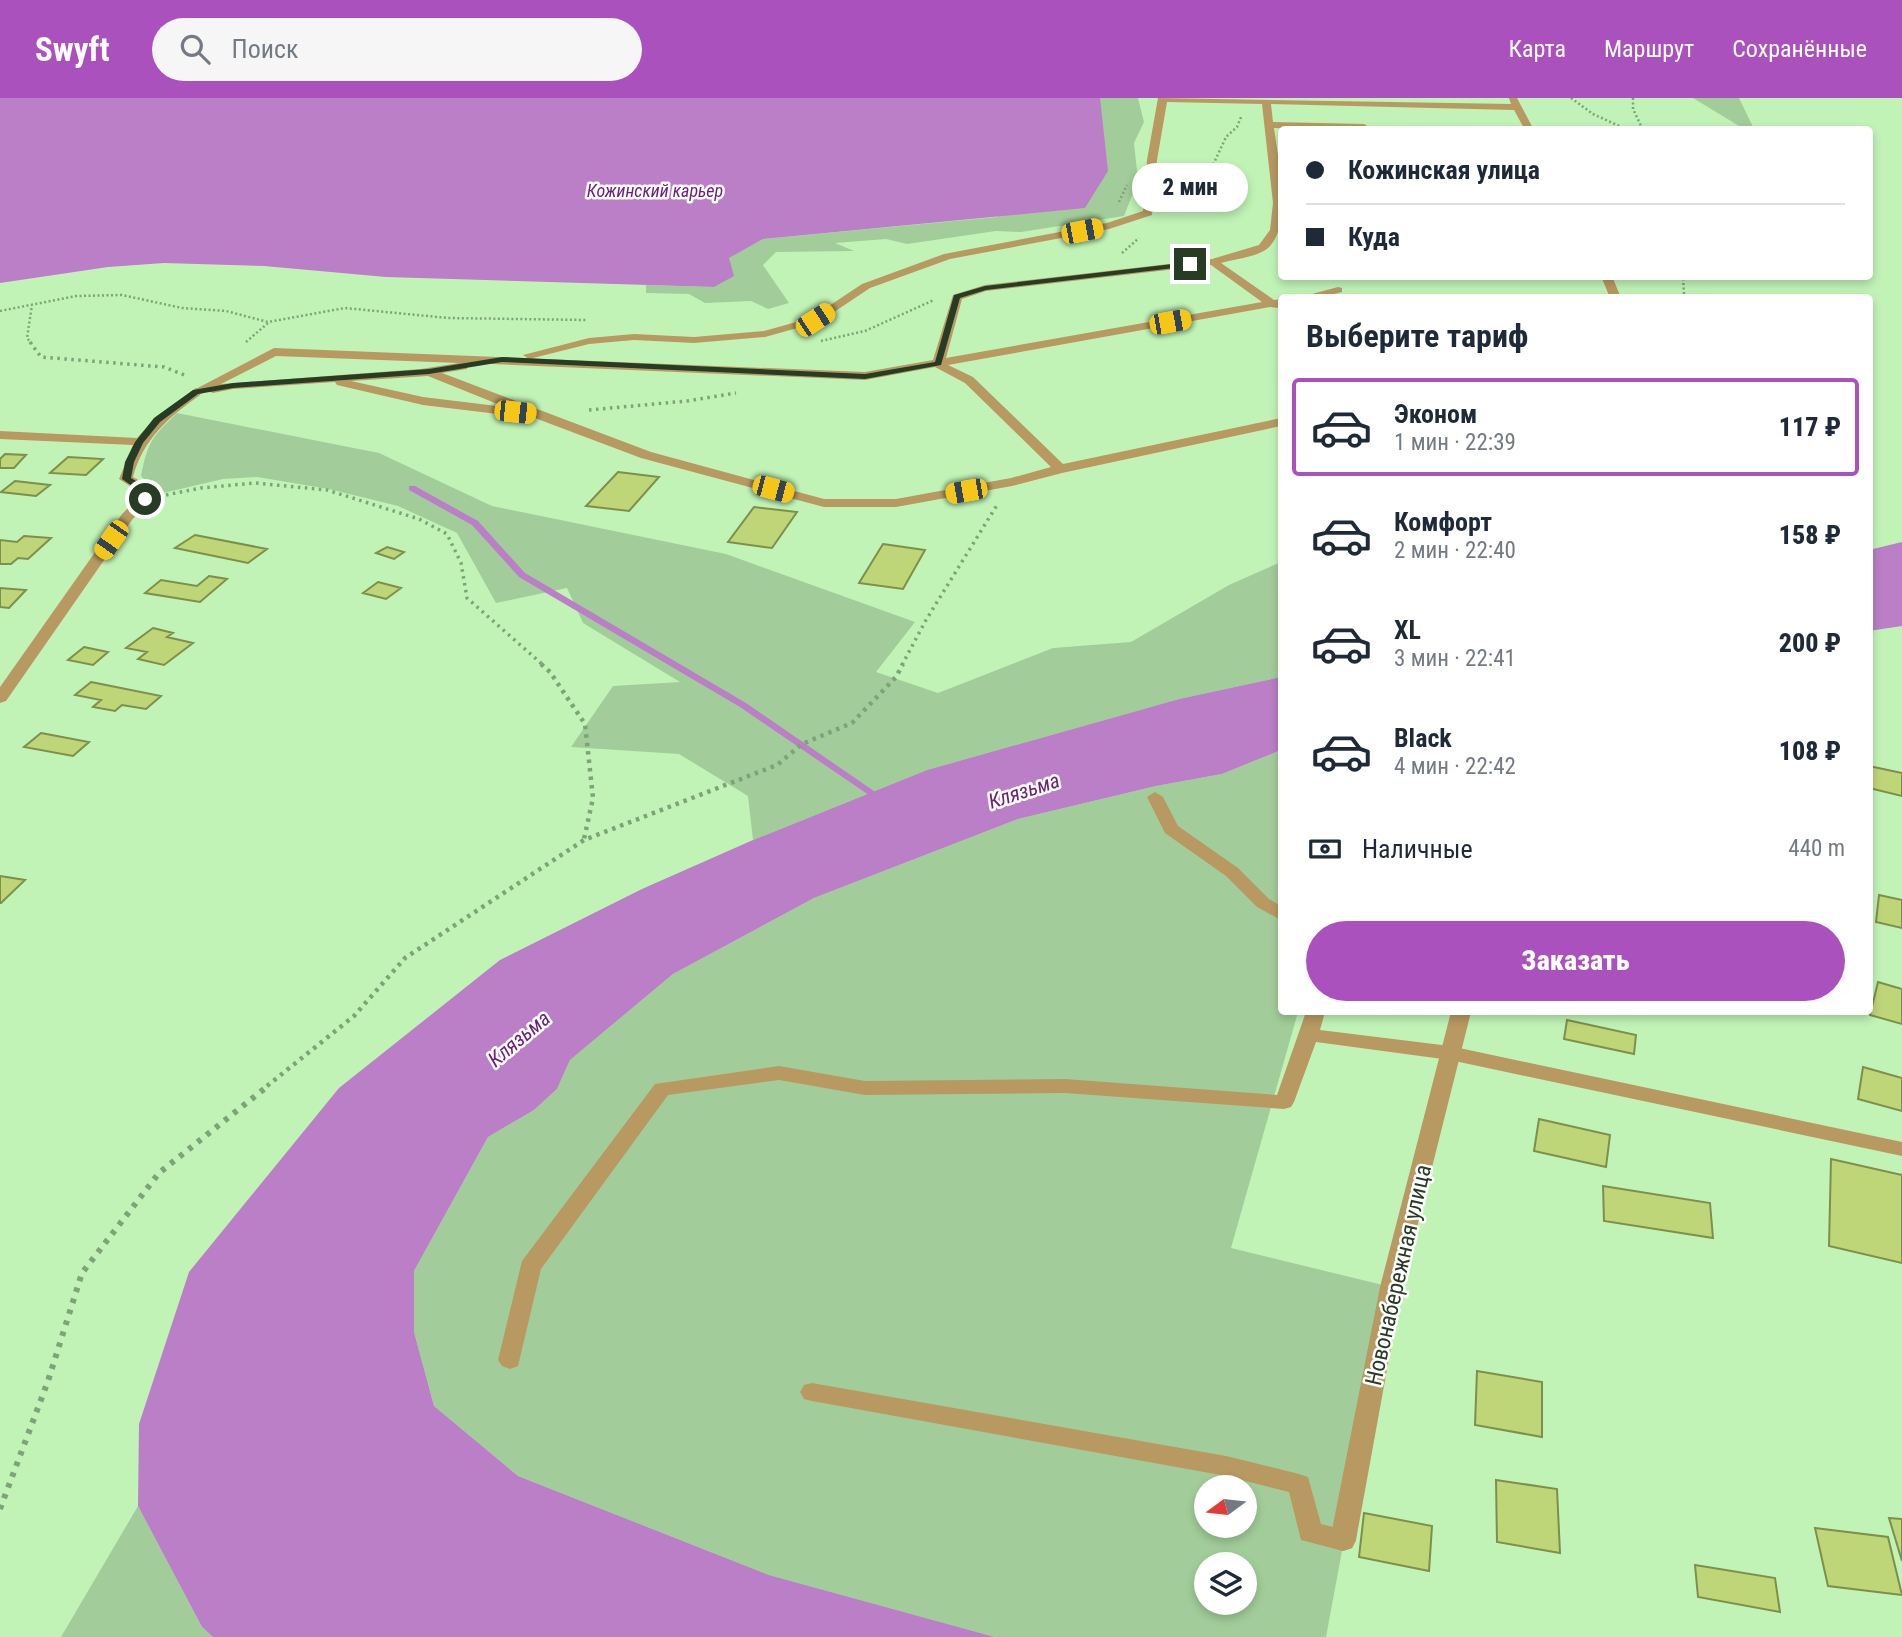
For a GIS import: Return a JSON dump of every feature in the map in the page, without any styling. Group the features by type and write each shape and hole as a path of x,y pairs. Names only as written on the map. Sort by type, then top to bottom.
{"street":[{"path":"195,392 233,385 429,372 589,341 634,337 694,340 765,334 815,320 866,286 948,256 1109,226 1148,212 1152,160 1163,99 1238,102 1515,102 1528,126"},
{"path":"1266,100 1277,166 1278,190"},
{"path":"1269,125 1316,126"},
{"path":"938,364 957,297 985,288 1213,262 1263,247 1275,230 1278,218"},
{"path":"1213,262 1278,305"},
{"path":"1320,294 1338,290"},
{"path":"0,698 127,517 145,499 138,486 126,479 129,462 139,442 157,420 195,392 274,352 502,359 865,376 1278,305"},
{"path":"394,356 451,383 646,455 824,503 896,503 1012,482 1060,469 1278,423"},
{"path":"938,364 969,380 1060,469"},
{"path":"324,378 423,401 538,414"},
{"path":"0,435 139,442"},
{"path":"1154,797 1171,829 1232,872 1263,904 1278,912"},
{"path":"510,1360 530,1267 662,1089 779,1073 865,1088 1065,1086 1284,1102 1315,1015"},
{"name":"Новонабережная улица","path":"812,1392 1226,1466 1299,1484 1310,1532 1343,1540 1391,1287 1460,1015"},
{"path":"1309,1035 1450,1053 1902,1149"}],"path":[{"path":"1571,98 1593,114 1619,126"},
{"path":"1633,98 1633,109 1641,126"},
{"path":"1148,212 1213,165 1226,137 1237,127 1242,113 1238,102"},
{"path":"1098,275 1144,233 1133,237"},
{"path":"0,311 76,296 121,295 182,308 226,311 268,322 345,308 448,318 585,320 634,337"},
{"path":"810,342 838,339 871,328 936,299"},
{"path":"32,305 27,338 41,357 164,368 187,376 195,392"},
{"path":"538,414 687,401 748,391"},
{"path":"0,1509 48,1381 82,1273 159,1173 354,1016 405,958 584,840 777,765 802,744 852,723 896,677 926,620 1012,482"},
{"path":"145,499 201,488 255,483 327,491 419,519 447,534 461,562 467,598 550,672 585,724 593,799 584,840"}],"green space":[{"path":"1100,98 1138,98 1144,122 1134,143 1138,180 1124,216 1021,232 996,231 907,244 886,239 835,243 854,251 776,252 763,265 789,303 768,309 751,301 705,303 689,294 646,293 646,285 714,287 728,258 763,239 997,217 1100,120"},
{"path":"1693,98 1739,98 1753,126 1739,126"},
{"path":"177,413 379,453 492,506 726,554 915,622 876,672 938,693 1053,648 1131,642 1229,585 1278,563 1278,678 1179,699 927,770 753,840 748,796 679,754 571,747 613,686 680,682 583,623 567,588 496,603 457,533 398,506 329,489 257,477 223,479 163,493 157,492 141,476 152,440"},
{"path":"1278,751 1278,1015 1297,1015 1231,1248 1391,1287 1326,1637 995,1637 769,1575 518,1476 434,1406 414,1332 414,1271 488,1137 534,1110 557,1089 570,1060 673,974 814,898 1018,819 1156,786 1222,774"},
{"path":"138,1506 202,1627 213,1637 61,1637"}],"water":[{"name":"Кожинский карьер","path":"0,98 1100,98 1108,171 1085,208 763,239 729,258 734,276 714,287 386,277 264,266 164,263 108,267 0,283"},
{"path":"1902,542 1902,626 1873,630 1873,549"},
{"name":"Клязьма","path":"1278,678 1278,751 1222,774 1156,786 1018,819 814,898 673,974 570,1060 557,1089 534,1110 488,1137 414,1271 414,1332 434,1406 518,1476 769,1575 995,1637 213,1637 202,1627 138,1506 139,1424 189,1272 339,1088 500,960 642,889 753,840 927,770 1179,699"}],"building":[{"path":"5,454 26,455 14,468 0,468 0,459"},
{"path":"68,457 103,459 86,475 50,473"},
{"path":"618,472 659,477 629,511 586,506"},
{"path":"15,481 50,485 36,496 1,492"},
{"path":"754,507 797,512 772,548 728,542"},
{"path":"195,535 267,549 248,563 175,548"},
{"path":"24,536 51,538 28,559 18,558 11,564 0,564 0,540 17,542"},
{"path":"883,544 925,550 903,589 859,583"},
{"path":"387,547 404,552 394,559 376,553"},
{"path":"209,576 227,579 200,602 145,593 161,580 197,586"},
{"path":"378,582 401,588 386,599 363,593"},
{"path":"0,588 26,590 9,608 0,607"},
{"path":"153,628 173,633 167,637 193,643 164,665 138,659 147,652 126,648"},
{"path":"84,647 108,652 93,665 68,660"},
{"path":"91,682 161,696 146,709 122,705 115,711 93,707 101,700 75,695"},
{"path":"41,733 89,742 73,756 24,747"},
{"path":"1873,767 1902,773 1902,796 1873,789"},
{"path":"0,876 25,880 1,903 0,903"},
{"path":"1879,895 1902,900 1902,928 1876,922"},
{"path":"1878,982 1902,989 1902,1024 1870,1015 1873,1015"},
{"path":"1567,1020 1636,1035 1634,1054 1564,1039"},
{"path":"1863,1067 1902,1078 1902,1111 1858,1099"},
{"path":"1539,1119 1610,1135 1606,1167 1534,1151"},
{"path":"1831,1159 1902,1175 1902,1263 1829,1246"},
{"path":"1603,1186 1710,1203 1713,1238 1604,1221"},
{"path":"1477,1371 1542,1382 1542,1437 1475,1425"},
{"path":"1496,1480 1557,1489 1560,1553 1497,1542"},
{"path":"1364,1513 1432,1526 1429,1571 1359,1557"},
{"path":"1889,1518 1902,1519 1902,1561"},
{"path":"1815,1528 1888,1537 1902,1595 1828,1586"},
{"path":"1695,1565 1775,1578 1780,1612 1698,1597"}],"waterway":[{"path":"412,488 475,523 522,575 743,705 882,800"}],"route":[{"path":"145,499 138,486 126,479 129,462 139,442 157,420 195,392 233,385 429,372 502,359 865,376 938,364 957,297 985,288 1190,264"}]}
